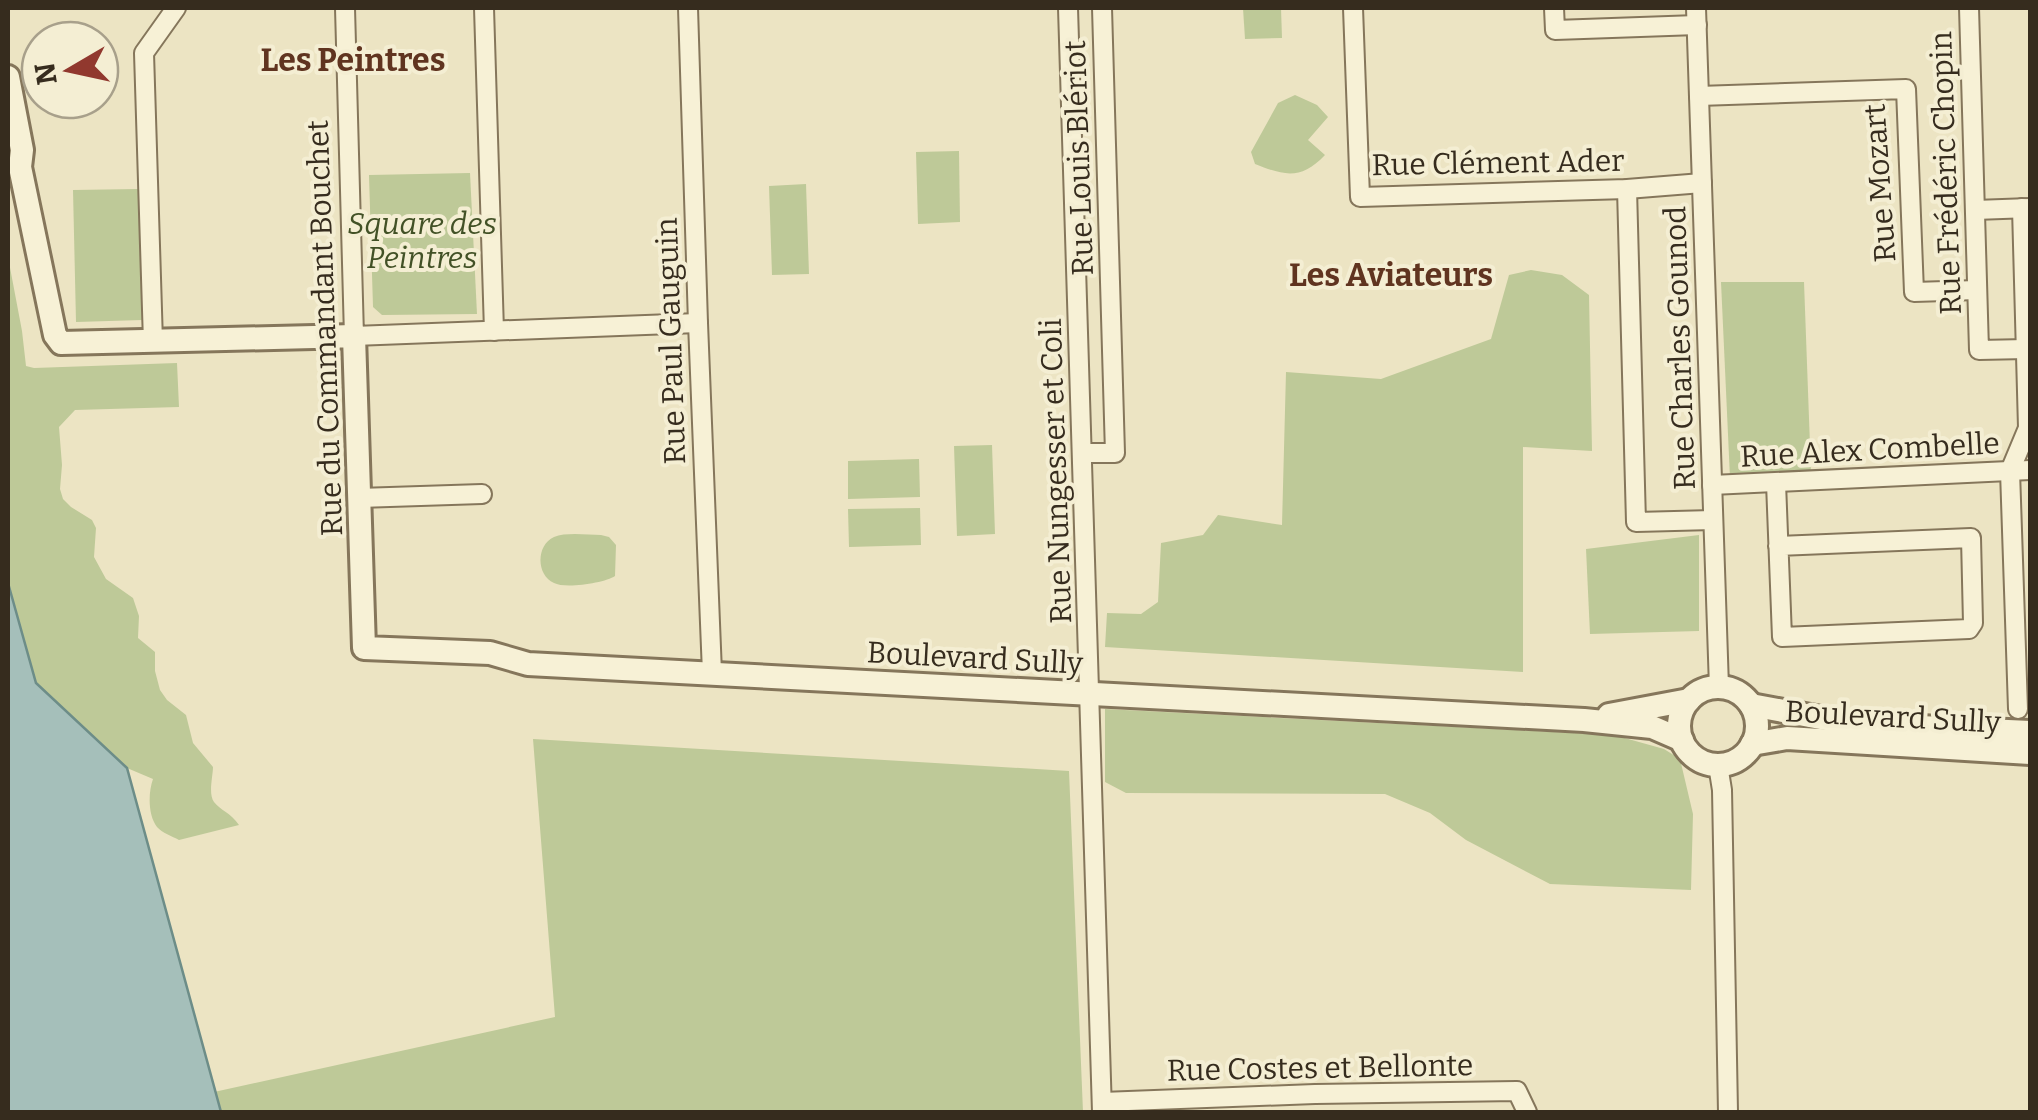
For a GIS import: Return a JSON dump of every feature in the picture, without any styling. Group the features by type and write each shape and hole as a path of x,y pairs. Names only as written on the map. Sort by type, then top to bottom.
{"street":[{"path":"153,342 144,53 176,8"},
{"name":"Rue du Commandant Bouchet","path":"345,8 364,648"},
{"path":"484,8 494,331"},
{"name":"Rue Paul Gauguin","path":"688,8 712,673"},
{"name":"Rue Nungesser et Coli","path":"1068,8 1102,1107"},
{"name":"Rue Louis Blériot","path":"1082,453 1115,453 1102,8"},
{"name":"Rue Clément Ader","path":"1353,8 1360,197 1702,184"},
{"path":"1554,8 1555,30 1697,16"},
{"name":"Rue Frédéric Chopin","path":"1969,8 1978,350 2026,349"},
{"name":"Rue Charles Gounod","path":"1697,16 1719,687"},
{"path":"8,76 22,150 20,167 55,335 61,344 698,323"},
{"name":"Rue Mozart","path":"1699,96 1906,89 1914,292 1977,290"},
{"path":"1627,189 1636,522 1713,520"},
{"path":"1974,210 2026,208 2028,428 2010,470 2018,709"},
{"name":"Rue Alex Combelle","path":"1712,485 2030,470"},
{"path":"1776,483 1778,546 1782,637 1969,629 1972,622 1970,538 1778,546"},
{"path":"360,498 482,494"},
{"name":"Boulevard Sully","path":"364,648 490,653 528,664 1584,720"},
{"path":"1584,720 1652,728 1682,740 1696,758 1718,764 1738,759 1752,744 1757,724 1751,705 1732,689 1719,687 1698,692 1689,700 1680,719 1682,740"},
{"path":"1584,720 1689,700"},
{"name":"Boulevard Sully","path":"1751,705 1853,724 2030,732"},
{"name":"Boulevard Sully","path":"1752,744 1787,738 2030,753"},
{"path":"1718,764 1722,790 1728,1112"},
{"name":"Rue Costes et Bellonte","path":"1102,1107 1315,1094 1517,1092 1528,1112"}],"green space":[{"path":"1243,8 1281,8 1282,38 1245,39"},
{"path":"1295,95 1317,105 1328,117 1308,140 1325,155 1300,172 1275,171 1255,164 1251,152 1278,103"},
{"path":"959,151 960,222 918,224 916,152"},
{"name":"Square des Peintres","path":"470,173 477,314 382,315 373,307 369,175"},
{"path":"806,184 809,274 772,275 769,186"},
{"path":"138,189 142,320 76,322 73,190"},
{"path":"8,257 26,366 177,363 179,407 75,410 59,427 60,489 71,507 92,520 96,528 94,557 106,579 133,598 139,616 138,638 155,652 160,690 186,715 193,743 213,767 212,799 239,825 179,840 162,831 150,810 153,779 127,768 36,683 8,583"},
{"path":"1531,270 1562,275 1589,295 1592,451 1523,447 1523,672 1105,647 1107,613 1141,614 1158,602 1161,543 1203,535 1218,515 1282,525 1286,372 1381,379 1491,339 1509,275"},
{"path":"1721,282 1804,282 1811,473 1730,478"},
{"path":"992,445 995,534 957,536 954,446"},
{"path":"919,459 920,497 848,499 848,461"},
{"path":"920,508 921,545 849,547 848,509"},
{"path":"565,535 601,535 616,545 615,576 594,583 567,585 554,583 544,574 540,560 548,541"},
{"path":"1699,535 1699,631 1590,634 1586,549"},
{"path":"1105,709 1614,735 1664,749 1680,759 1693,814 1691,890 1550,884 1466,840 1430,813 1385,794 1126,793 1105,782"},
{"path":"533,739 1069,771 1083,1112 221,1112 214,1092 555,1017"}],"water":[{"path":"8,583 36,683 127,768 221,1112 8,1112"}],"district":[{"name":"Les Peintres","path":"353,60"},
{"name":"Les Aviateurs","path":"1391,275"}]}
